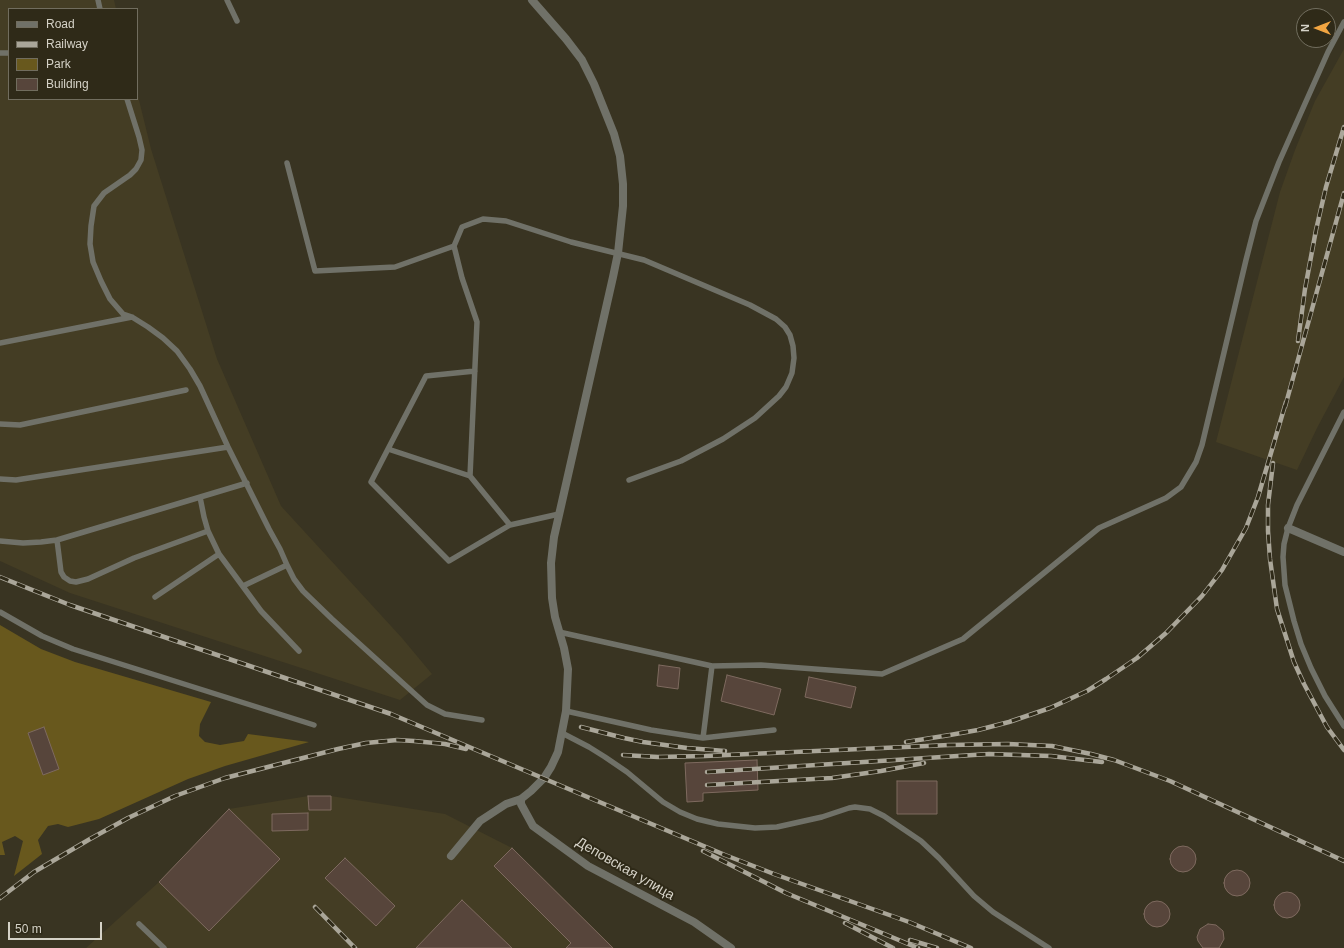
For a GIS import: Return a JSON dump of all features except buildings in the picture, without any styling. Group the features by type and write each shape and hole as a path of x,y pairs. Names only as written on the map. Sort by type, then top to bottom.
{"street":[{"path":"451,856 480,821 506,804 521,799 531,791 544,778 558,752 566,711 568,669 552,598 551,563 554,537 618,253 623,206 623,184 620,156 614,134 594,84 582,60 532,0"},
{"path":"1288,528 1344,552"},
{"name":"Деповская улица","path":"521,799 521,804 533,826 588,866 694,922 732,948"}],"lane":[{"path":"226,0 237,21"},
{"path":"559,632 712,666 761,665 882,674 963,639 1099,528 1166,498 1181,487 1196,462 1202,445 1256,221 1279,162 1328,52 1344,22"},
{"path":"0,54 8,53"},
{"path":"128,100 142,150 141,160 130,175 104,193 94,206 91,226 90,244 93,262 110,299 122,314 132,317 163,338 177,351 190,369 200,386 228,447 294,579 303,591 314,603 427,705 445,714 482,720"},
{"path":"287,163 315,271 395,267 454,246"},
{"path":"470,476 477,322 462,278 454,246 462,227 483,219 506,220 571,242 644,260 765,312 785,327 790,335 794,352 792,373 786,387 779,396 755,418 723,439 690,457 629,480"},
{"path":"0,343 132,317"},
{"path":"475,371 426,376 371,482 449,561 510,525 559,514"},
{"path":"0,424 20,425 186,390"},
{"path":"1344,412 1306,486 1288,528 1284,544 1283,570 1285,585 1301,644 1325,696 1344,726"},
{"path":"0,479 16,480 228,447"},
{"path":"388,449 470,476 510,525"},
{"path":"0,541 35,542 57,540 247,483"},
{"path":"200,497 208,531 219,554 261,611 299,651"},
{"path":"57,540 61,572 64,577 70,581 76,582 88,579 134,558 208,531"},
{"path":"154,597 219,554"},
{"path":"243,586 287,565"},
{"path":"0,612 42,636 73,649 314,725"},
{"path":"703,738 712,666"},
{"path":"566,711 651,730 703,738 774,730"},
{"path":"562,733 589,746 627,772 663,802 680,812 718,824 755,828 777,827 815,819 856,806 870,808 921,841 974,896 1003,920 1049,948"},
{"path":"139,924 164,948"}],"shaded area":[{"path":"0,0 114,0 116,8 8,8 8,100 138,100 138,96 151,149 217,359 281,506 402,638 432,674 400,700 70,593 0,561"},
{"path":"1344,49 1344,377 1297,470 1216,442 1280,192 1315,101"},
{"path":"308,796 331,796 445,814 512,848 614,948 86,948 159,882 229,809"}],"green space":[{"path":"0,625 41,649 75,662 211,702 200,724 199,736 205,742 220,745 244,741 248,734 309,742 225,766 188,779 99,819 68,827 58,824 48,826 38,840 42,854 14,876 23,841 15,836 2,842 5,855 0,855"}],"railway":[{"path":"1298,341 1305,289 1316,230 1326,187 1344,127"},
{"path":"1285,407 1344,193"},
{"path":"906,742 978,730 1009,722 1050,708 1087,691 1106,679 1137,658 1166,633 1202,596 1222,570 1246,528 1258,497 1286,402"},
{"path":"1273,463 1268,505 1268,531 1270,559 1277,609 1294,662 1304,684 1327,727 1344,750"},
{"path":"0,577 70,605 391,714 725,855 909,922 971,948"},
{"path":"581,727 643,742 725,751"},
{"path":"0,898 34,872 128,818 175,796 225,778 366,743 397,740 414,741 445,744 466,749"},
{"path":"623,755 658,757 705,756 949,745 1008,744 1052,746 1114,760 1170,781 1344,861"},
{"path":"707,772 989,754 1051,756 1102,762"},
{"path":"707,785 832,778 924,763"},
{"path":"703,851 786,893 918,948"},
{"path":"315,907 355,948"},
{"path":"845,923 893,948"},
{"path":"910,940 937,948"}]}
